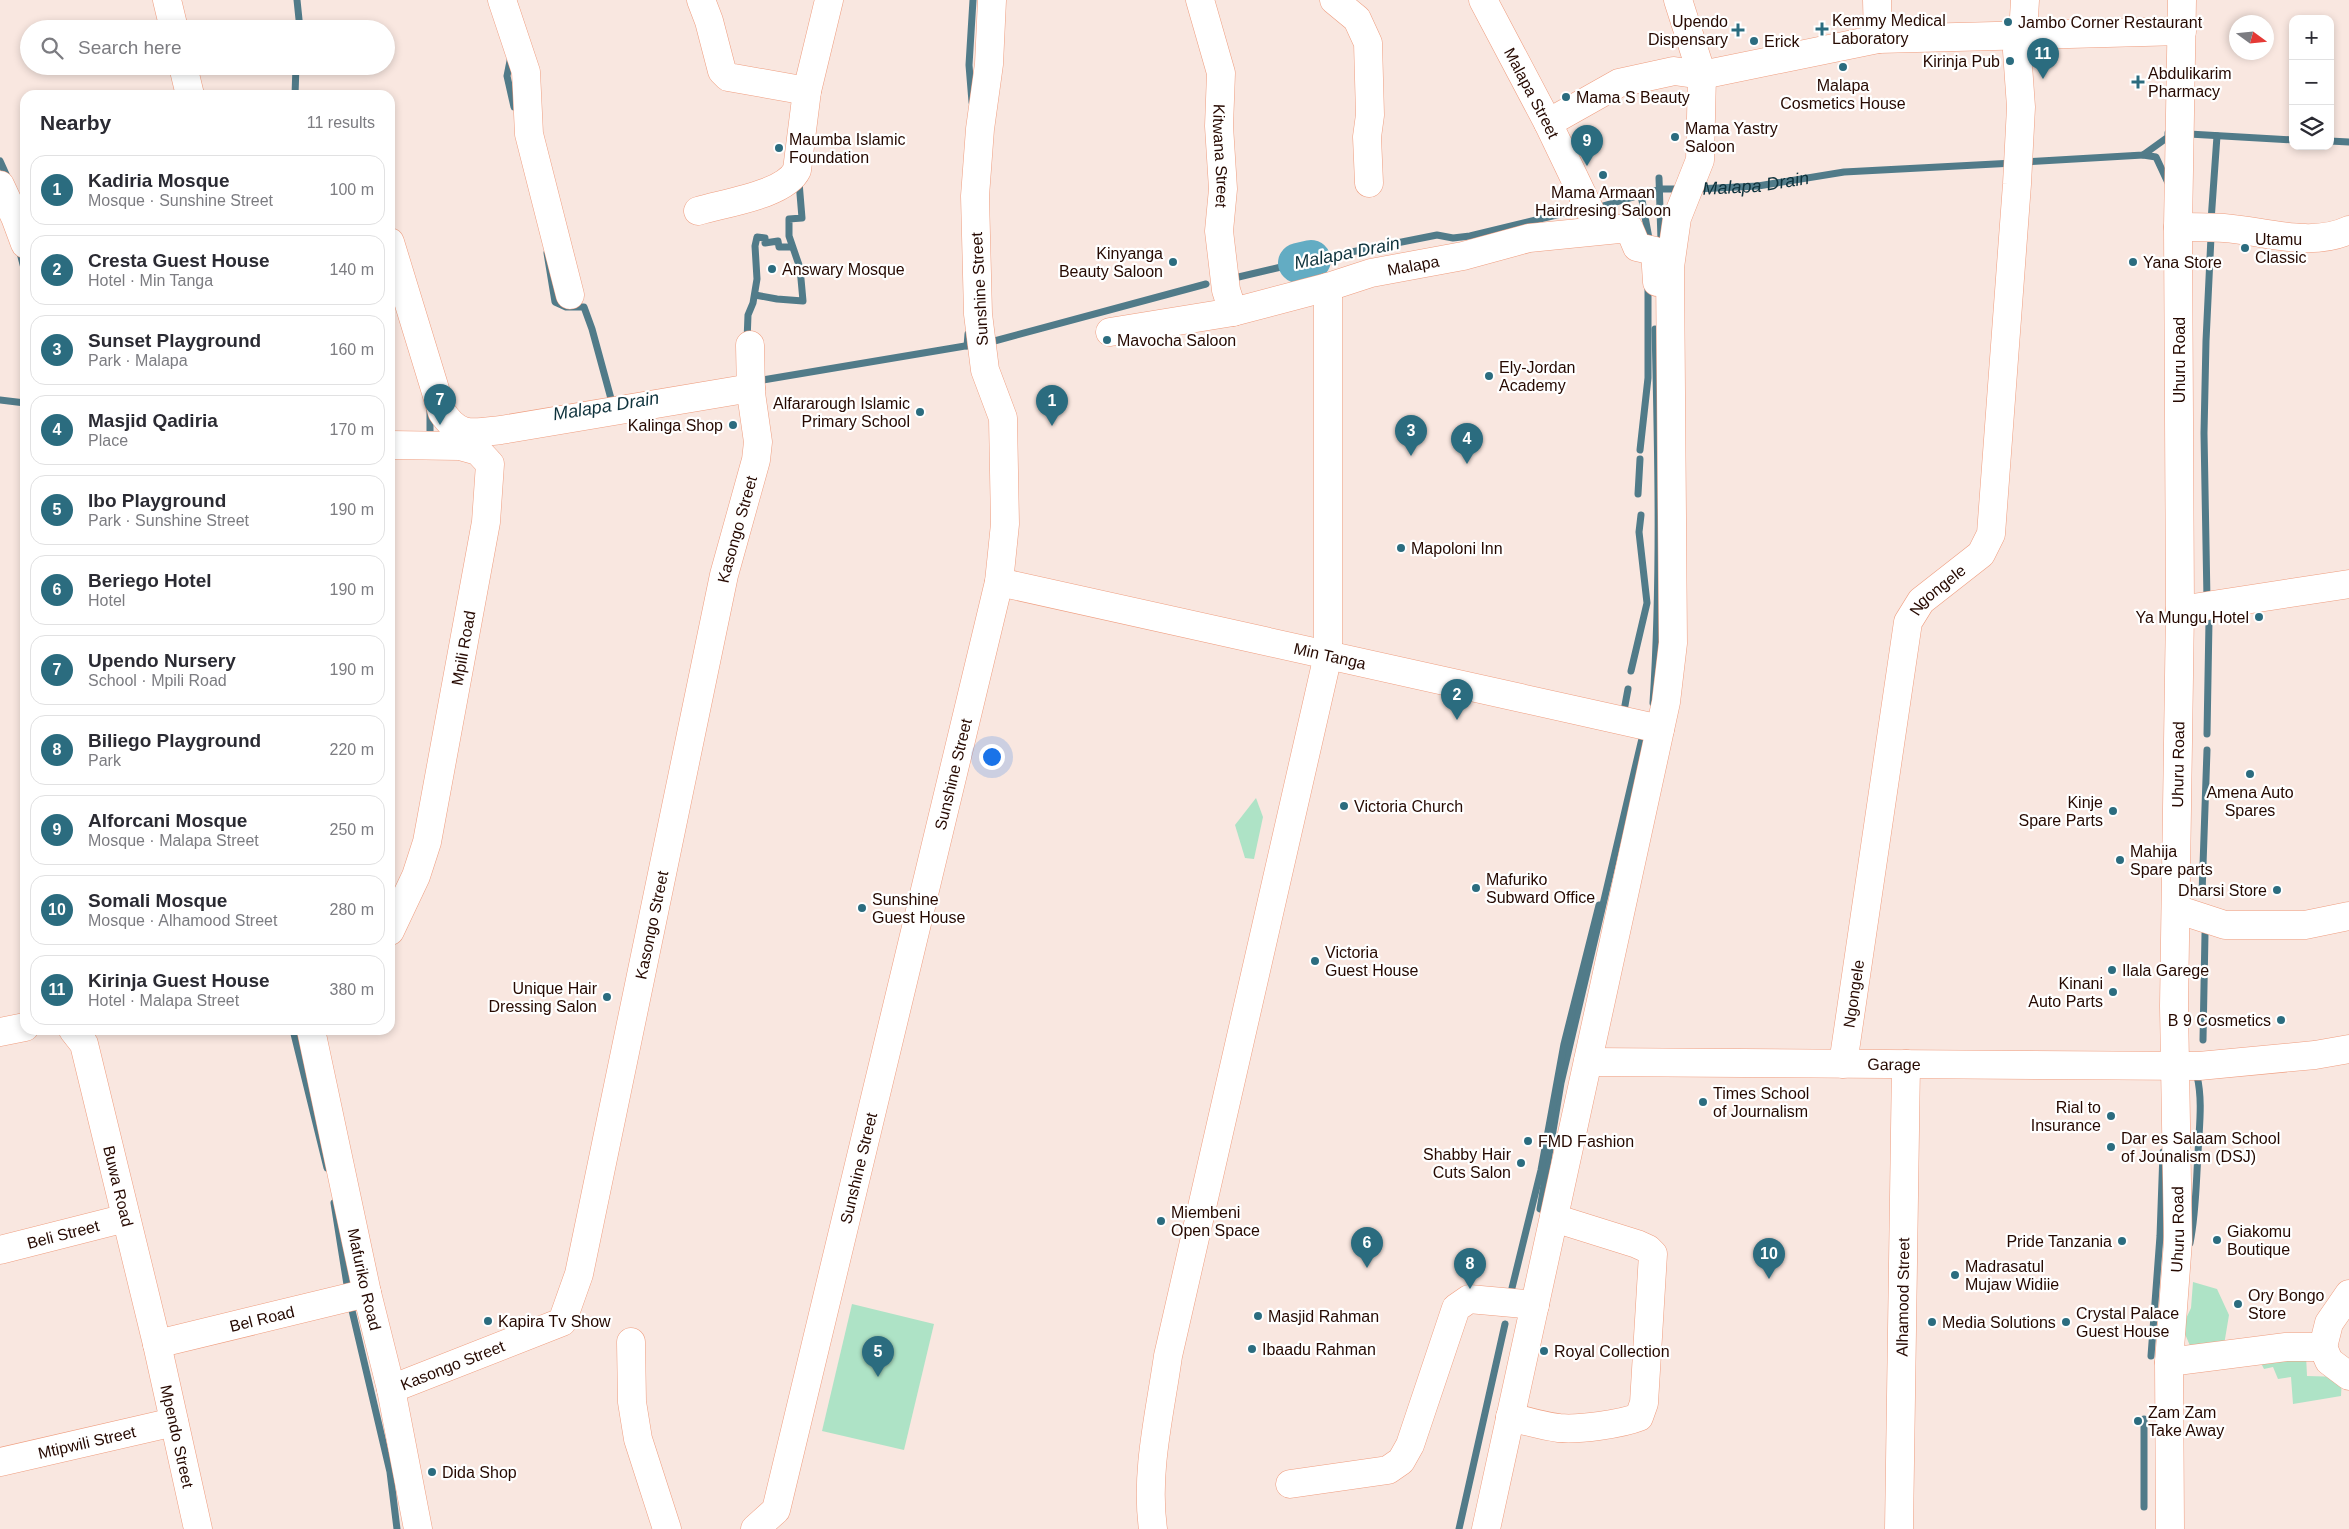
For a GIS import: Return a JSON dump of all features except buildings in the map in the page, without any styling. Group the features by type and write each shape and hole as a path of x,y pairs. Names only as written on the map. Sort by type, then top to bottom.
{"street":[{"path":"167,0 172,20"},
{"path":"502,0 526,72 529,134 570,295"},
{"path":"701,0 709,21 722,71 728,77 807,91"},
{"path":"698,211 775,189 793,178 797,170 807,91 829,0"},
{"name":"Sunshine Street","path":"756,1529 776,1510 999,582 1005,524 1003,418 985,370 978,314 975,196 980,129 989,64 992,0"},
{"name":"Kitwana Street","path":"1200,0 1221,73 1219,126 1223,189 1219,231 1226,290 1233,312"},
{"path":"1334,0 1357,19 1368,43 1370,115 1367,137 1369,183"},
{"name":"Malapa Street","path":"1483,0 1548,123 1596,223"},
{"path":"1486,1529 1666,702 1673,642 1656,256 1677,218 1700,160 1702,76 1678,0"},
{"path":"1877,0 1878,39"},
{"path":"2024,35 2025,0"},
{"name":"Uhuru Road","path":"2170,1529 2169,1362 2188,1066 2174,1006 2180,610 2178,226 2182,0"},
{"path":"1548,123 1619,83 1674,71 1702,76 1878,39 2182,31"},
{"name":"Ngongele","path":"1843,1064 1908,622 1921,601 1981,554 1991,534 2017,184 2021,107 2017,51 2024,35"},
{"path":"185,75 189,90"},
{"path":"0,185 20,230"},
{"path":"2178,226 2224,228 2308,238 2336,236 2349,230"},
{"name":"Malapa","path":"1110,332 1233,312 1328,287 1371,273 1463,256 1529,238 1629,228 1637,247 1656,256"},
{"path":"395,258 442,412 450,424 457,429 477,432 501,430 751,388"},
{"path":"1153,1529 1150,1503 1152,1466 1168,1356 1328,655 1328,287"},
{"name":"Kasongo Street","path":"390,1389 562,1322 579,1274 724,575 756,460 758,442 751,388 750,345"},
{"name":"Mpili Road","path":"395,445 460,446 478,450 490,464 486,522 427,842 416,876 395,920"},
{"name":"Min Tanga","path":"999,582 1660,729"},
{"path":"2180,610 2349,584"},
{"path":"2176,909 2225,925 2305,925 2349,916"},
{"path":"0,1032 20,1029"},
{"name":"Buwa Road","path":"77,1035 84,1044 157,1344"},
{"name":"Mafuriko Road","path":"312,1035 366,1294 390,1389 418,1529"},
{"name":"Garage","path":"1588,1062 2188,1066 2315,1055 2349,1049"},
{"name":"Alhamood Street","path":"1899,1529 1906,1064"},
{"name":"Beli Street","path":"0,1250 126,1218"},
{"path":"1510,1417 1560,1428 1595,1425 1628,1421 1639,1417 1644,1403 1653,1254 1648,1249 1637,1244 1554,1218"},
{"name":"Bel Road","path":"157,1344 366,1294"},
{"path":"2349,1294 2329,1322 2323,1347 2329,1361 2349,1376"},
{"path":"1290,1484 1388,1470 1401,1460 1410,1445 1456,1308 1469,1299 1535,1305"},
{"path":"631,1342 632,1402 638,1439 667,1529"},
{"name":"Mpendo Street","path":"157,1344 198,1529"},
{"path":"2169,1362 2286,1347 2323,1347"},
{"name":"Mtipwili Street","path":"0,1462 174,1422"}],"green space":[{"path":"1256,798 1263,817 1254,859 1245,858 1235,825"},
{"path":"2193,1282 2217,1289 2229,1315 2224,1345 2191,1348 2182,1327 2191,1308"},
{"path":"852,1304 934,1324 904,1450 822,1431"},
{"path":"2306,1355 2307,1376 2342,1377 2341,1396 2293,1404 2291,1377 2278,1379 2273,1367 2264,1369 2259,1359"}],"waterway":[{"path":"297,0 299,20"},
{"path":"972,102 969,65 973,0"},
{"path":"511,56 507,76 514,107"},
{"path":"295,90 296,75"},
{"name":"Malapa Drain","path":"2024,162 2143,155 2168,137 2168,133"},
{"name":"Malapa Drain","path":"2189,134 2289,140"},
{"path":"2211,221 2217,136"},
{"name":"Malapa Drain","path":"2334,141 2349,142"},
{"path":"2143,155 2156,157 2169,185"},
{"path":"0,161 9,181"},
{"name":"Malapa Drain","path":"1696,189 1758,186 1844,172 2014,163"},
{"path":"1659,178 1661,240"},
{"path":"755,295 803,301 800,268 789,236 789,219 802,218 799,182"},
{"name":"Malapa Drain","path":"1596,208 1661,189 1683,189"},
{"path":"1641,195 1650,244"},
{"name":"Malapa Drain","path":"1311,260 1437,235 1453,238 1470,236 1581,209 1581,211"},
{"path":"747,341 748,315 753,303 757,279 755,246 757,237 765,238 765,243 778,241 779,247 792,247"},
{"path":"2207,600 2204,433 2211,237"},
{"path":"547,253 555,302 566,307 584,307 613,406"},
{"name":"Malapa Drain","path":"1298,263 1311,260"},
{"name":"Malapa Drain","path":"1230,279 1298,263"},
{"name":"Malapa Drain","path":"987,343 1206,284"},
{"path":"1640,450 1648,378 1648,285"},
{"path":"1653,703 1658,563 1655,329"},
{"path":"967,346 968,334"},
{"name":"Malapa Drain","path":"757,381 971,345"},
{"name":"Malapa Drain","path":"0,400 20,402"},
{"path":"430,409 430,435"},
{"path":"1638,494 1640,459"},
{"path":"1631,671 1647,603 1639,532 1641,515"},
{"path":"2207,734 2209,621"},
{"path":"1623,716 1628,689"},
{"path":"1540,1209 1561,1083 1644,730"},
{"path":"2202,894 2207,750"},
{"path":"1512,1288 1541,1170 1564,1044 1599,905"},
{"path":"2203,1040 2205,934"},
{"path":"294,1035 327,1168"},
{"path":"2190,1243 2195,1210 2200,1115 2200,1095 2197,1076 2202,1076"},
{"path":"2151,1356 2160,1236 2163,1152"},
{"path":"334,1203 348,1291"},
{"path":"350,1302 390,1472 397,1529"},
{"path":"1459,1529 1505,1324"},
{"path":"2144,1419 2144,1507"}],"place":[{"name":"Jambo Corner Restaurant","path":"2008,22"},
{"name":"Kemmy Medical Laboratory","path":"1822,29"},
{"name":"Upendo Dispensary","path":"1738,30"},
{"name":"Erick","path":"1754,41"},
{"name":"Kirinja Pub","path":"2010,61"},
{"name":"Malapa Cosmetics House","path":"1843,67"},
{"name":"Kirinja Guest House","path":"2043,79"},
{"name":"Abdulikarim Pharmacy","path":"2138,82"},
{"name":"Mama S Beauty","path":"1566,97"},
{"name":"Mama Yastry Saloon","path":"1675,137"},
{"name":"Maumba Islamic Foundation","path":"779,148"},
{"name":"Alforcani Mosque","path":"1587,166"},
{"name":"Mama Armaan Hairdresing Saloon","path":"1603,175"},
{"name":"Utamu Classic","path":"2245,248"},
{"name":"Kinyanga Beauty Saloon","path":"1173,262"},
{"name":"Yana Store","path":"2133,262"},
{"name":"Answary Mosque","path":"772,269"},
{"name":"Mavocha Saloon","path":"1107,340"},
{"name":"Ely-Jordan Academy","path":"1489,376"},
{"name":"Alfararough Islamic Primary School","path":"920,412"},
{"name":"Upendo Nursery","path":"440,425"},
{"name":"Kalinga Shop","path":"733,425"},
{"name":"Kadiria Mosque","path":"1052,426"},
{"name":"Sunset Playground","path":"1411,456"},
{"name":"Masjid Qadiria","path":"1467,464"},
{"name":"Mapoloni Inn","path":"1401,548"},
{"name":"Ya Mungu Hotel","path":"2259,617"},
{"name":"Cresta Guest House","path":"1457,720"},
{"name":"Amena Auto Spares","path":"2250,774"},
{"name":"Victoria Church","path":"1344,806"},
{"name":"Kinje Spare Parts","path":"2113,811"},
{"name":"Mahija Spare parts","path":"2120,860"},
{"name":"Mafuriko Subward Office","path":"1476,888"},
{"name":"Dharsi Store","path":"2277,890"},
{"name":"Sunshine Guest House","path":"862,908"},
{"name":"Victoria Guest House","path":"1315,961"},
{"name":"Ilala Garege","path":"2112,970"},
{"name":"Kinani Auto Parts","path":"2113,992"},
{"name":"Unique Hair Dressing Salon","path":"607,997"},
{"name":"B 9 Cosmetics","path":"2281,1020"},
{"name":"Times School of Journalism","path":"1703,1102"},
{"name":"Rial to Insurance","path":"2111,1116"},
{"name":"FMD Fashion","path":"1528,1141"},
{"name":"Dar es Salaam School of Jounalism (DSJ)","path":"2111,1147"},
{"name":"Shabby Hair Cuts Salon","path":"1521,1163"},
{"name":"Miembeni Open Space","path":"1161,1221"},
{"name":"Giakomu Boutique","path":"2217,1240"},
{"name":"Pride Tanzania","path":"2122,1241"},
{"name":"Beriego Hotel","path":"1367,1268"},
{"name":"Madrasatul Mujaw Widiie","path":"1955,1275"},
{"name":"Somali Mosque","path":"1769,1279"},
{"name":"Biliego Playground","path":"1470,1289"},
{"name":"Ory Bongo Store","path":"2238,1304"},
{"name":"Masjid Rahman","path":"1258,1316"},
{"name":"Kapira Tv Show","path":"488,1321"},
{"name":"Media Solutions","path":"1932,1322"},
{"name":"Crystal Palace Guest House","path":"2066,1322"},
{"name":"Ibaadu Rahman","path":"1252,1349"},
{"name":"Royal Collection","path":"1544,1351"},
{"name":"Ibo Playground","path":"878,1377"},
{"name":"Zam Zam Take Away","path":"2138,1421"},
{"name":"Dida Shop","path":"432,1472"}]}
